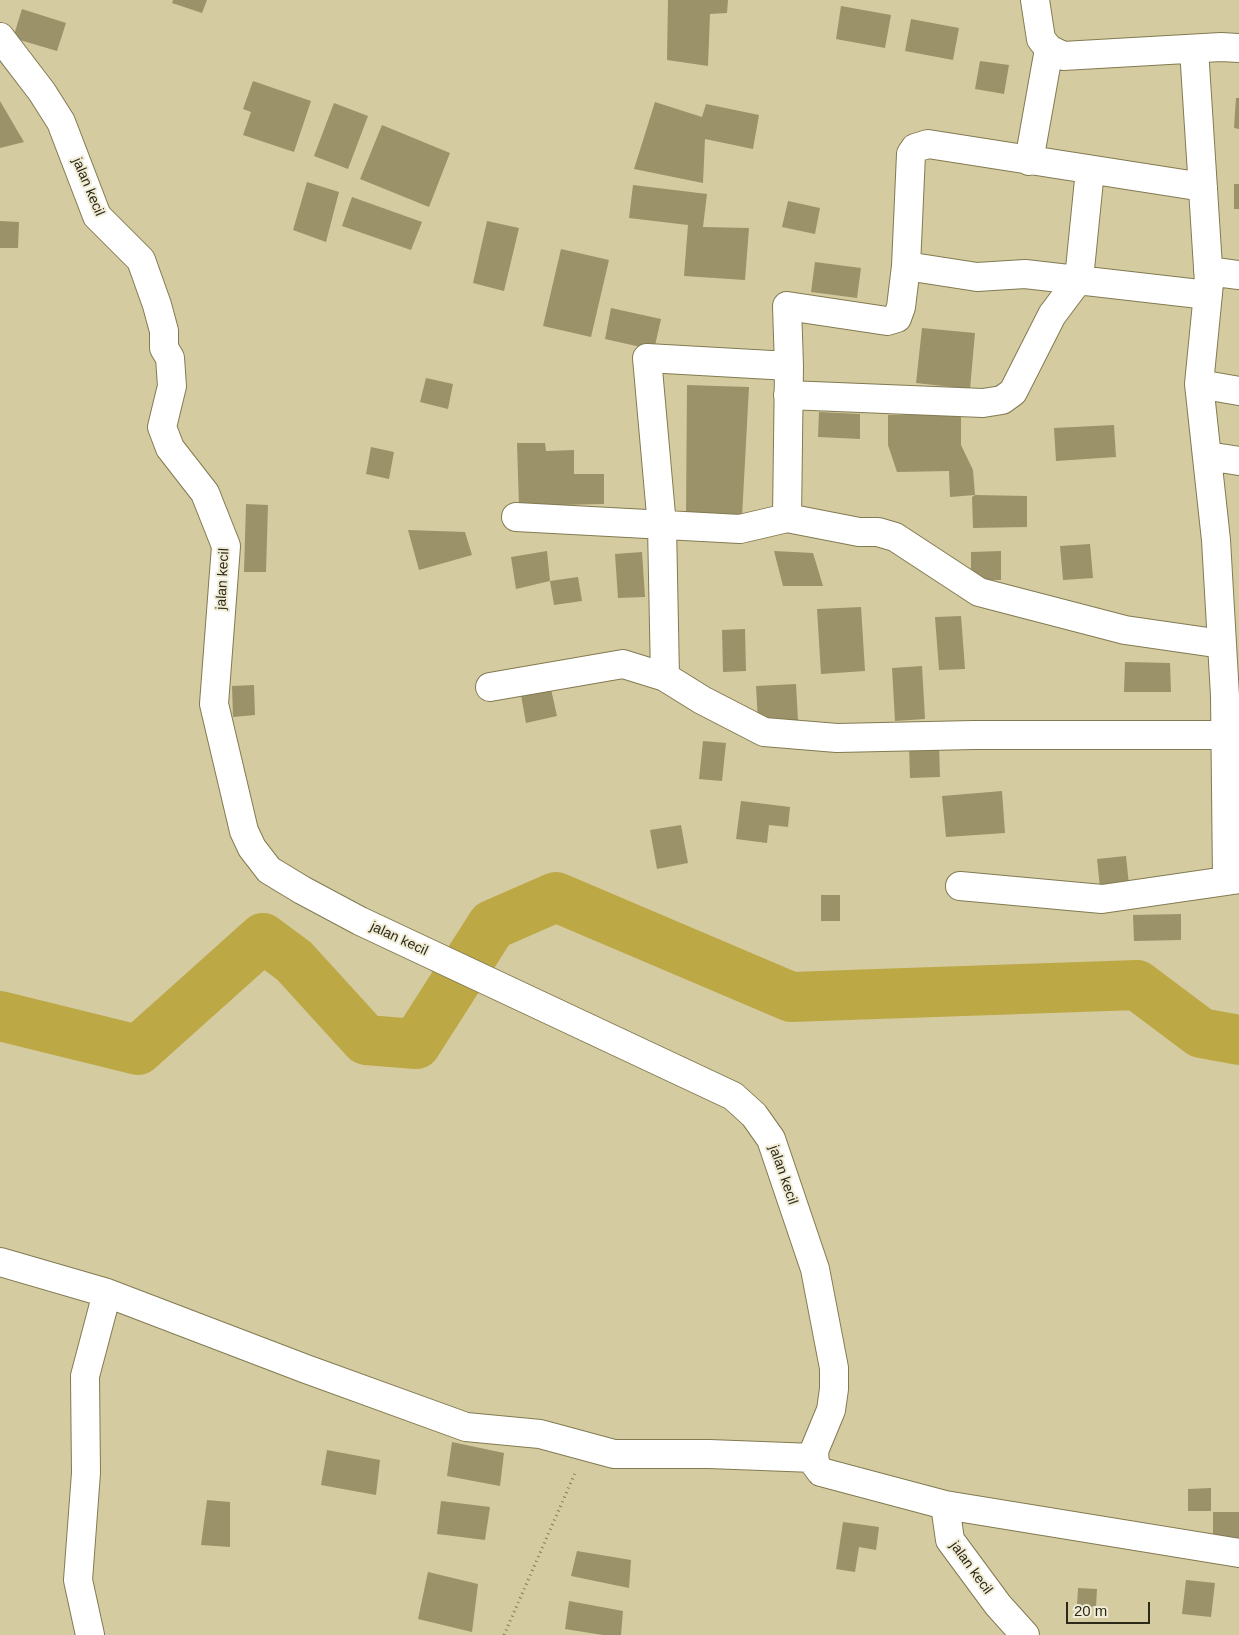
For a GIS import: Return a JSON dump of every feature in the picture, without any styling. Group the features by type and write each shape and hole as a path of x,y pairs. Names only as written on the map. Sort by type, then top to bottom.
{"street":[{"path":"1035,0 1041,39 1049,49 1063,56 1221,47 1239,48"},
{"name":"jalan kecil","path":"0,36 42,92 61,122 97,216 140,260 157,305 164,331 164,348 170,358 172,386 162,427 170,448 205,493 226,546 214,704 244,831 252,848 269,870 318,899 360,921 734,1096 754,1115 771,1139 815,1269 834,1368 831,1410 814,1451 814,1458"},
{"path":"1029,160 1049,49"},
{"path":"960,886 1102,898 1233,879 1225,735 1232,694 1222,644 1216,540 1199,384 1208,283 1194,49"},
{"path":"786,518 789,366 787,306 887,321 897,318 901,308 906,266 912,154 914,148 928,144 1203,187"},
{"path":"788,395 983,403 1002,400 1013,392 1052,315 1079,279 1090,170"},
{"path":"906,266 977,277 1025,274 1079,279 1208,283 1239,275"},
{"path":"665,677 662,526 647,358 789,366"},
{"path":"1199,384 1239,391"},
{"path":"1207,456 1239,461"},
{"path":"516,516 662,526 740,529 786,518 859,532 878,532 895,537 979,592 1125,630 1222,644"},
{"path":"490,686 623,664 665,677 702,700 764,732 837,738 974,735 1225,735"},
{"path":"0,1262 107,1293 306,1369 466,1427 540,1434 614,1454 709,1454 814,1458 821,1472 946,1505 1239,1553"},
{"path":"90,1635 78,1580 86,1473 86,1376 107,1293"},
{"name":"jalan kecil","path":"946,1505 950,1540 998,1606 1025,1635"}],"path":[{"path":"504,1635 586,1446"}],"building":[{"path":"173,0 207,0 202,13 172,3"},
{"path":"668,0 728,0 727,13 710,14 708,66 667,60"},
{"path":"841,6 891,15 885,48 836,39"},
{"path":"22,9 66,23 57,51 13,38"},
{"path":"911,19 959,28 953,60 905,51"},
{"path":"980,61 1009,65 1004,94 975,89"},
{"path":"253,81 311,101 294,152 243,135 251,112 243,109"},
{"path":"1236,98 1239,98 1239,129 1234,128"},
{"path":"0,101 24,142 0,148"},
{"path":"655,102 702,117 706,104 759,115 753,149 705,139 703,183 634,169"},
{"path":"334,103 368,116 348,169 314,156"},
{"path":"382,125 450,153 429,207 360,179"},
{"path":"307,182 339,192 326,242 293,230"},
{"path":"1234,184 1239,184 1239,209 1234,209"},
{"path":"633,185 707,194 703,227 749,228 745,280 684,276 688,225 629,218"},
{"path":"352,197 422,222 411,250 342,226"},
{"path":"788,201 820,208 815,234 782,227"},
{"path":"0,221 19,222 18,248 0,248"},
{"path":"487,221 519,228 504,291 473,283"},
{"path":"561,249 609,260 591,337 543,326"},
{"path":"815,262 861,268 857,298 811,292"},
{"path":"611,308 661,319 654,350 605,339"},
{"path":"922,328 975,333 970,389 916,383"},
{"path":"426,378 453,384 448,409 420,402"},
{"path":"687,385 749,387 742,517 686,515"},
{"path":"819,412 860,414 860,439 818,437"},
{"path":"888,415 961,415 961,445 973,470 975,495 950,497 949,471 897,472 888,445"},
{"path":"1114,425 1116,457 1056,461 1054,428"},
{"path":"517,443 545,443 546,451 574,450 574,474 604,474 604,504 519,506"},
{"path":"371,447 394,452 389,479 366,474"},
{"path":"975,495 1027,496 1027,527 973,528 972,497"},
{"path":"246,504 268,505 266,572 244,572"},
{"path":"408,530 465,532 472,555 419,570"},
{"path":"1090,544 1093,578 1063,580 1060,546"},
{"path":"547,551 550,581 516,589 511,557"},
{"path":"774,551 813,553 823,586 783,586"},
{"path":"1001,551 1001,580 971,580 971,552"},
{"path":"642,552 645,597 618,598 615,554"},
{"path":"578,577 582,601 554,605 550,581"},
{"path":"861,607 865,671 821,674 817,609"},
{"path":"961,616 965,669 939,670 935,617"},
{"path":"745,629 746,671 723,672 722,630"},
{"path":"1125,662 1170,663 1171,692 1124,692"},
{"path":"922,666 925,719 895,721 892,668"},
{"path":"796,684 798,721 758,722 756,686"},
{"path":"254,685 255,715 233,717 232,686"},
{"path":"551,689 557,716 526,723 521,695"},
{"path":"703,741 726,743 722,781 699,779"},
{"path":"939,744 940,777 910,778 909,745"},
{"path":"1002,791 1005,833 946,837 942,796"},
{"path":"741,801 790,807 788,827 769,825 767,843 736,839"},
{"path":"681,825 688,863 657,869 650,830"},
{"path":"1126,856 1129,885 1100,888 1097,859"},
{"path":"821,895 840,895 840,921 821,921"},
{"path":"1181,914 1181,940 1134,941 1133,915"},
{"path":"452,1442 504,1453 500,1486 447,1476"},
{"path":"327,1450 380,1460 376,1495 321,1485"},
{"path":"1211,1488 1211,1511 1188,1511 1188,1489"},
{"path":"207,1500 230,1502 230,1547 201,1545"},
{"path":"441,1501 490,1507 485,1540 437,1534"},
{"path":"1213,1512 1239,1512 1239,1543 1213,1542"},
{"path":"843,1522 879,1527 876,1550 859,1547 855,1572 836,1569"},
{"path":"577,1551 631,1560 629,1588 571,1576"},
{"path":"428,1572 478,1584 472,1632 418,1619"},
{"path":"1186,1580 1215,1583 1211,1617 1182,1614"},
{"path":"1078,1588 1097,1589 1096,1607 1077,1606"},
{"path":"569,1601 623,1611 621,1635 603,1635 565,1629"}],"waterway":[{"path":"0,1016 138,1050 263,938 294,961 366,1040 416,1044 492,925 556,897 791,997 1137,985 1201,1033 1239,1040"}]}
